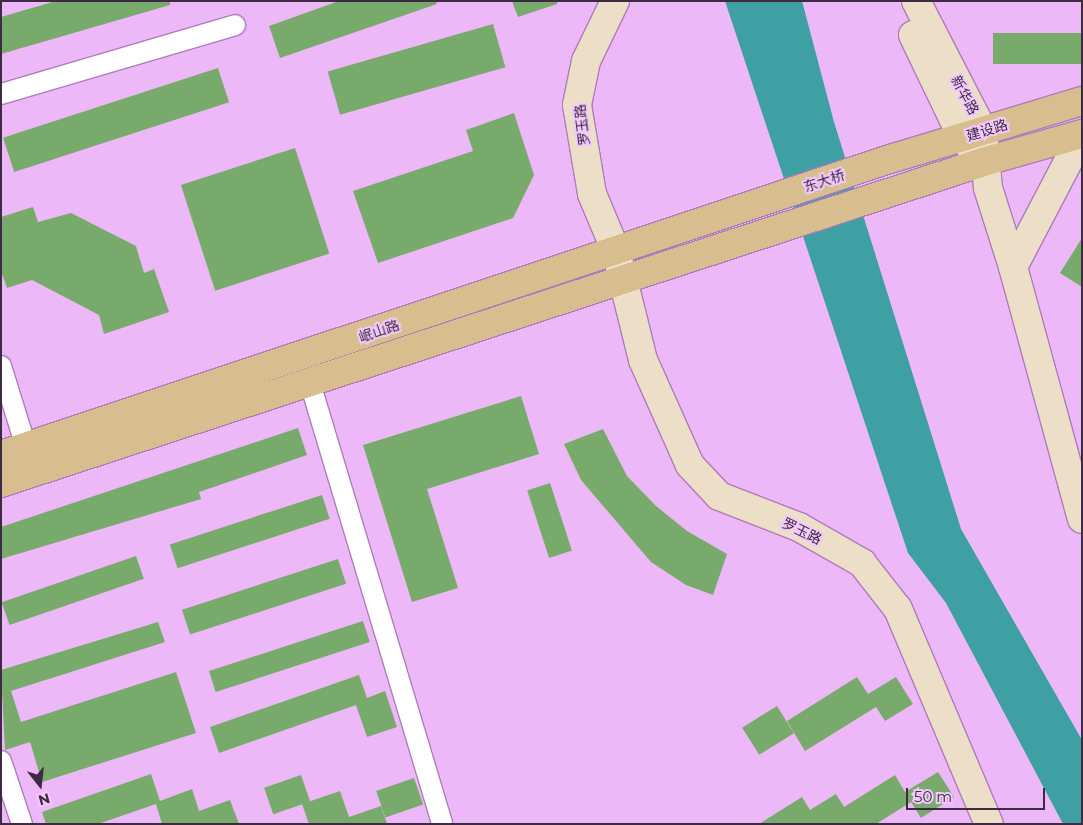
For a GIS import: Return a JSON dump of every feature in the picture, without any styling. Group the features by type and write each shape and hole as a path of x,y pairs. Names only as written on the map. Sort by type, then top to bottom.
{"main road":[{"name":"罗玉路","path":"615,1 586,61 577,105 592,194 616,251 643,360 690,465 719,496 799,527 862,563 898,609 988,824"},
{"name":"罗玉路","path":"616,251 613,209 593,96 605,50 634,1"},
{"name":"新华路","path":"898,1 973,134"},
{"name":"新华路","path":"916,1 973,134 983,162 996,220 1014,267"},
{"name":"建设路","path":"893,158 1082,101"},
{"path":"983,162 1082,135"},
{"path":"1082,135 1014,267 1082,519"},
{"name":"东大桥","path":"754,204 893,158"},
{"name":"岷山路","path":"1,483 901,191 983,162"},
{"name":"岷山路","path":"14,451 754,204"}],"street":[{"path":"1,94 235,25"},
{"path":"1,366 14,451"},
{"path":"310,383 442,824"},
{"path":"1,761 22,824"}],"shaded area":[{"path":"725,1 802,1 834,122 961,529 1082,740 1082,824 1063,824 946,603 908,553"}],"building":[{"path":"56,1 170,1 170,5 1,54 1,17"},
{"path":"339,1 436,1 437,4 280,58 269,26"},
{"path":"512,1 557,1 557,4 518,17"},
{"path":"493,24 505,67 340,115 328,71"},
{"path":"993,33 1082,33 1082,64 993,64"},
{"path":"218,68 229,102 14,172 3,138"},
{"path":"514,113 534,175 513,218 378,263 353,191 473,151 466,130"},
{"path":"295,148 329,254 215,291 181,185"},
{"path":"33,207 38,222 71,213 136,246 144,273 154,269 169,312 104,334 99,315 32,280 7,288 1,271 1,217"},
{"path":"1082,238 1082,287 1060,273"},
{"path":"521,396 539,454 427,489 458,588 412,602 363,445"},
{"path":"298,428 307,455 199,492 201,499 1,559 1,527"},
{"path":"603,429 627,476 656,506 687,531 727,554 713,595 686,585 651,562 581,480 564,444"},
{"path":"550,483 572,551 549,558 527,490"},
{"path":"322,495 330,519 178,568 170,544"},
{"path":"136,556 144,579 10,625 2,602"},
{"path":"338,559 346,584 190,634 182,610"},
{"path":"363,621 370,642 216,692 209,671"},
{"path":"158,622 165,642 11,691 21,722 176,672 196,733 42,782 30,742 5,750 1,670"},
{"path":"359,675 367,698 385,691 397,727 367,737 356,705 219,753 210,727"},
{"path":"857,677 868,694 896,677 913,704 885,721 876,707 805,751 787,721"},
{"path":"777,706 794,733 759,755 742,728"},
{"path":"938,772 954,797 921,818 911,802 876,824 759,824 802,797 810,810 836,794 844,807 895,775 905,792"},
{"path":"151,774 160,801 192,789 199,811 230,800 239,824 162,824 156,804 98,824 46,824 42,812"},
{"path":"301,775 310,801 273,814 264,788"},
{"path":"414,778 423,804 385,817 376,791"},
{"path":"340,791 349,817 381,806 387,824 309,824 302,804"}]}
